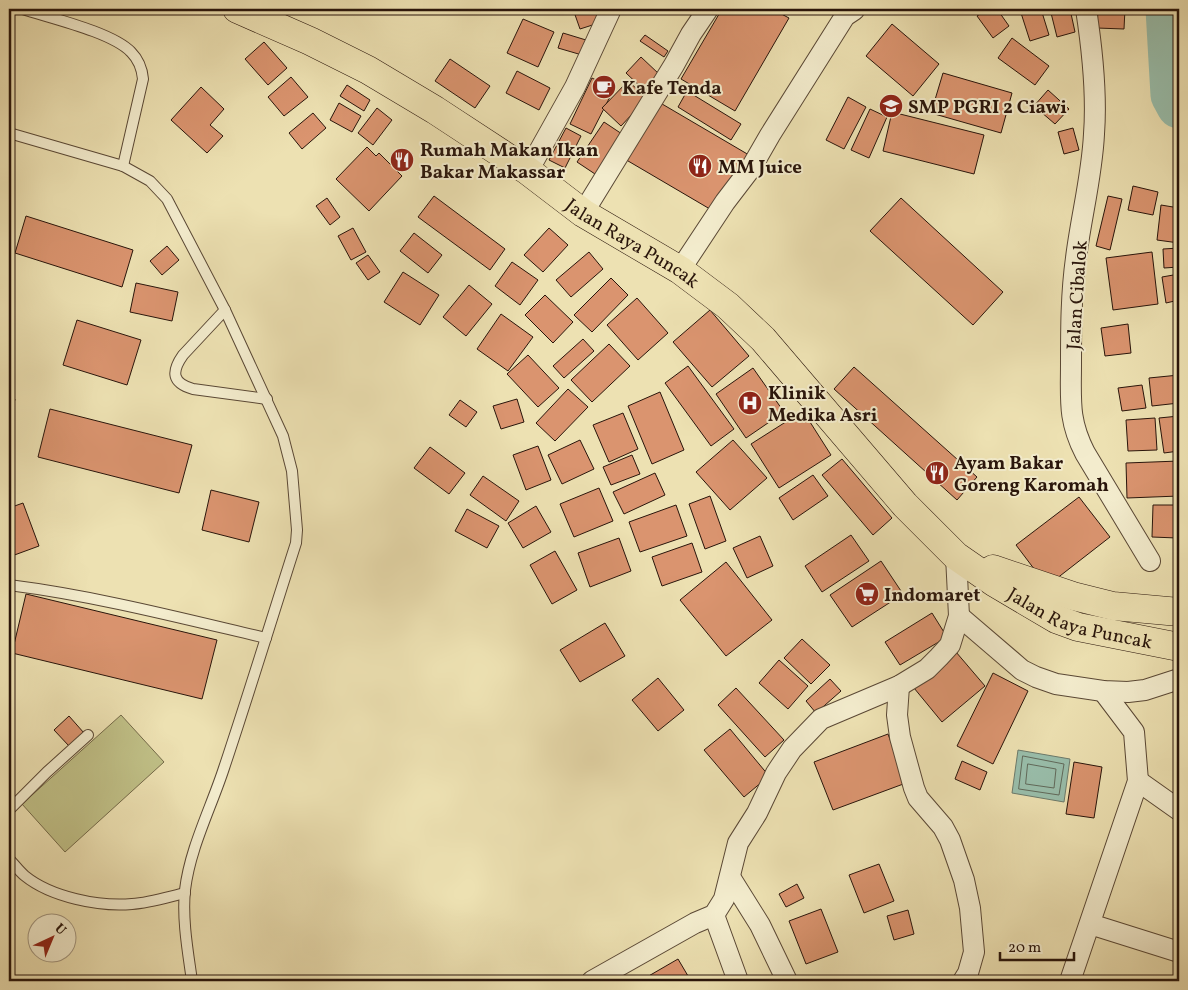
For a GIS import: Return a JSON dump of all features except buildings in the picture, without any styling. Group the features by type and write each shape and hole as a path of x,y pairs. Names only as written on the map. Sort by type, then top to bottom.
{"highway":[{"name":"Jalan Raya Puncak","path":"237,9 310,41 368,70 435,110 528,171 583,213 680,270 728,306 763,339 905,505 959,558 998,577 1056,619 1078,627 1179,647"},
{"name":"Jalan Raya Puncak","path":"998,577 1113,606 1179,612"}],"street":[{"path":"528,171 574,87 611,9"},
{"path":"583,213 708,9"},
{"name":"Jalan Cibalok","path":"1086,9 1095,120 1090,170 1076,251 1072,295 1072,422 1085,453 1150,561"},
{"path":"680,270 725,202 751,168 845,16 854,10"},
{"path":"592,981 695,923 714,915 724,899 738,843 757,813 776,773 797,742 821,719 899,686 927,668 950,645 959,616 959,558"},
{"path":"959,616 1022,670 1056,684 1103,691 1128,692 1145,690 1179,679"},
{"path":"899,686 897,715 900,737 914,788 918,798 943,827 950,840 964,880 970,908 974,952 968,973 962,981"},
{"path":"1070,981 1138,780 1134,732 1103,691"},
{"path":"1138,780 1179,810"},
{"path":"730,877 760,925 787,981"},
{"path":"714,915 738,981"},
{"path":"1090,924 1179,952"}],"lane":[{"path":"22,9 111,38 125,46 138,60 143,80 123,166"},
{"path":"9,133 123,166 150,181 167,199 225,310 267,399 289,455 294,488 296,543 224,769 196,846 187,877 185,893 187,937 192,981"},
{"path":"225,310 182,354 175,372 176,378 184,386 193,389 267,399"},
{"path":"9,585 37,588 123,605 266,638"},
{"path":"9,810 88,735"},
{"path":"9,859 24,875 42,886 84,901 100,904 132,904 185,893"}],"green space":[{"path":"121,715 164,762 65,852 22,804"}],"water":[{"path":"1018,750 1070,759 1064,802 1012,793"}],"waterway":[{"path":"1168,9 1173,95 1179,106"}],"place":[{"name":"Kafe Tenda","path":"604,87"},
{"name":"SMP PGRI 2 Ciawi","path":"891,106"},
{"name":"Rumah Makan Ikan Bakar Makassar","path":"402,160"},
{"name":"MM Juice","path":"700,166"},
{"name":"Klinik Medika Asri","path":"750,403"},
{"name":"Ayam Bakar Goreng Karomah","path":"937,473"},
{"name":"Indomaret","path":"867,594"}]}
